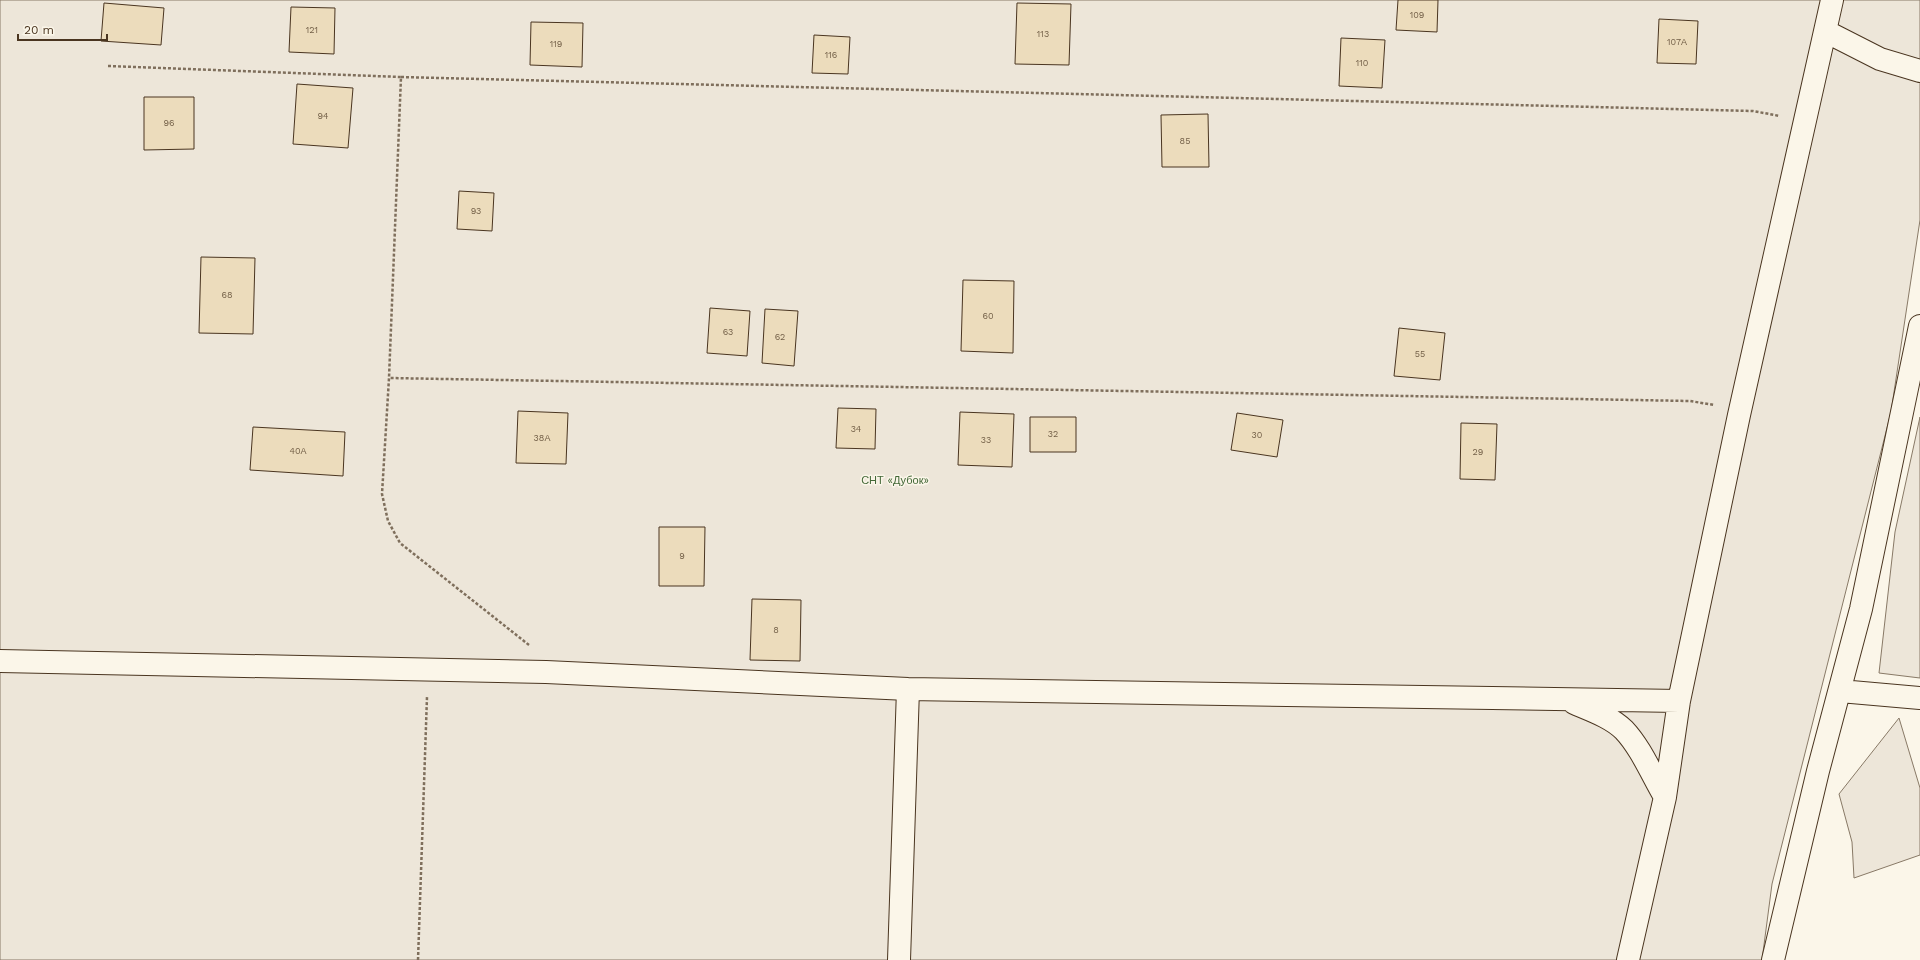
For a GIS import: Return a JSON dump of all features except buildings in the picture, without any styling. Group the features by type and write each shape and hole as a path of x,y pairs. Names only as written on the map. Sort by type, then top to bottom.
{"street":[{"path":"1628,960 1665,797 1679,701 1739,415 1832,0"},
{"path":"1825,31 1880,59 1920,71"},
{"path":"1773,960 1818,771 1861,609 1920,326"},
{"path":"0,661 546,672 908,689 1679,701"},
{"path":"899,960 908,689"},
{"path":"1840,691 1920,698"},
{"path":"1569,700 1607,718 1624,730 1638,749 1665,797"}],"path":[{"path":"108,66 401,78 1753,112 1781,116 1804,127"},
{"path":"401,78 389,378 382,494 388,520 400,543 527,643 540,658 546,672"},
{"path":"389,378 1690,401 1718,406 1739,415"},
{"path":"418,960 428,670"}],"green space":[{"name":"СНТ «Дубок»","path":"0,0 1920,0 1920,220 1891,412 1772,884 1762,960 0,960"},
{"path":"1920,417 1920,678 1879,673 1895,532"},
{"path":"1899,718 1920,788 1920,855 1854,878 1852,842 1839,794"}]}
